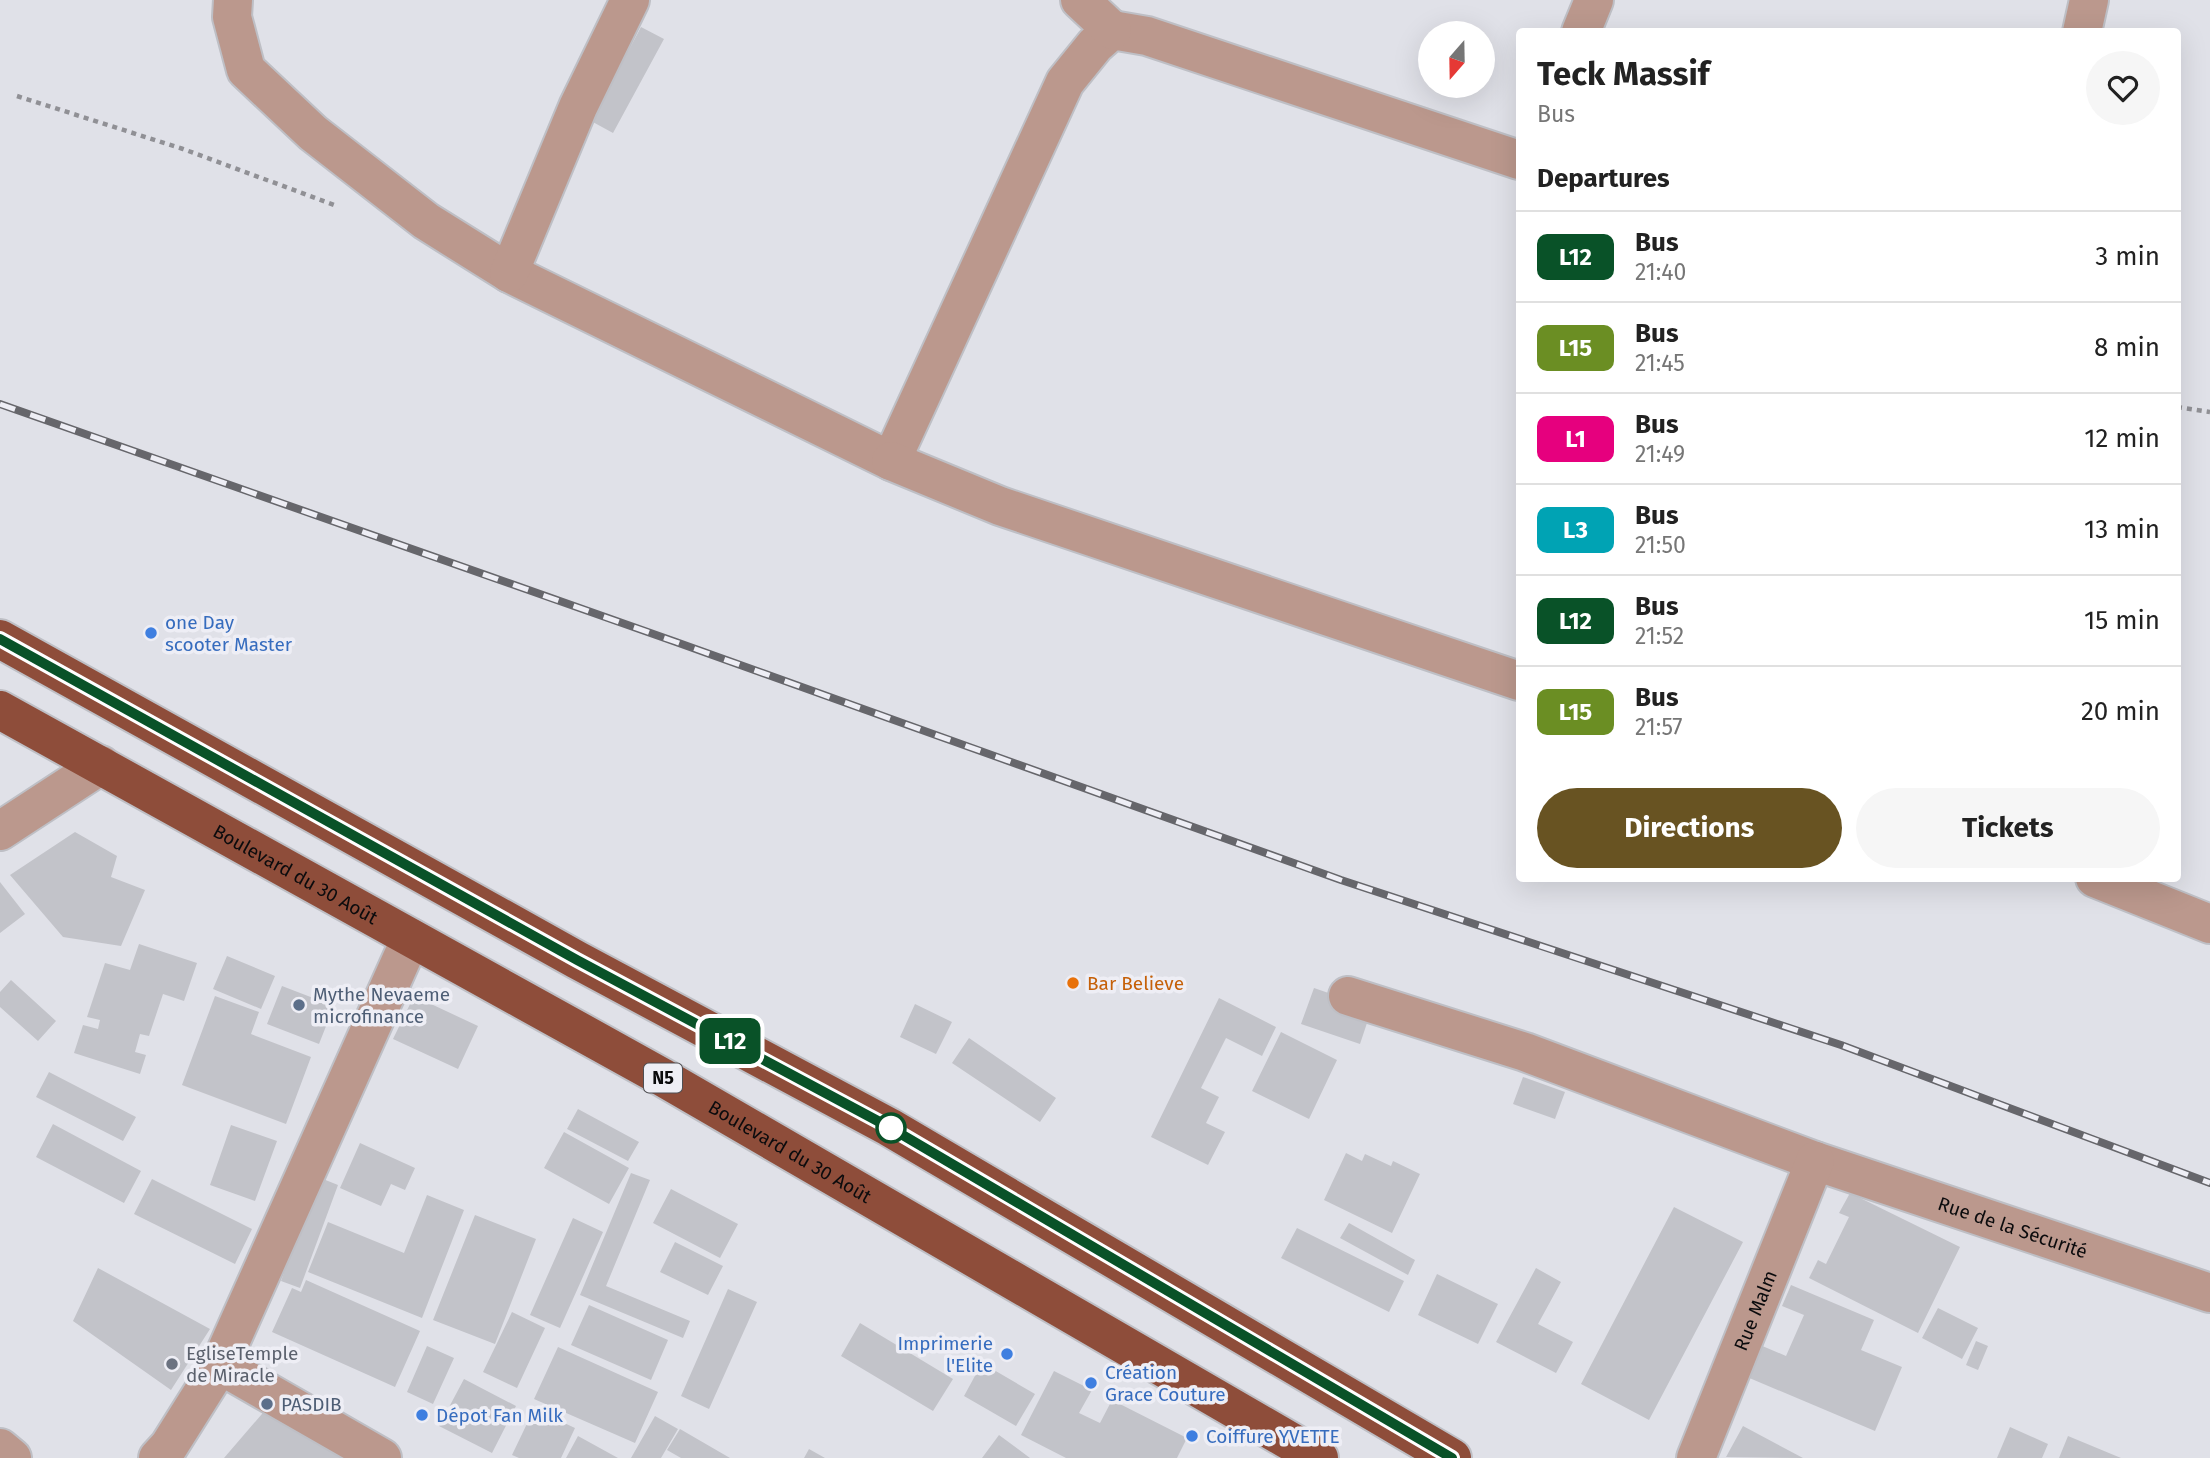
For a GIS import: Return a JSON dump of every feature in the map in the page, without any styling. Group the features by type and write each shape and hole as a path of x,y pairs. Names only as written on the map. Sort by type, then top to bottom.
{"highway":[{"path":"0,639 577,960 889,1127 1452,1458"},
{"name":"Boulevard du 30 Août","path":"0,710 663,1077 1319,1458"}],"street":[{"path":"233,0 232,17 246,70 313,133 426,221 509,274 891,461 1000,506 1516,680"},
{"path":"509,274 578,107 630,0"},
{"path":"1080,0 1112,30 1147,36 1516,159"},
{"path":"1583,28 1594,0"},
{"path":"2083,28 2088,0"},
{"path":"891,461 1066,82 1095,46 1112,30"},
{"path":"0,831 100,765"},
{"path":"2106,882 2208,918"},
{"path":"158,1458 169,1446 219,1365 411,938"},
{"name":"Rue de la Sécurité","path":"1348,996 1525,1052 1815,1161 2210,1293"},
{"name":"Rue Malm","path":"1696,1458 1815,1161"},
{"path":"219,1365 382,1458"},
{"path":"0,1448 12,1458"}],"path":[{"path":"17,96 183,149 338,206"},
{"path":"2181,408 2210,412"}],"building":[{"path":"641,27 664,39 613,133 591,121"},
{"path":"75,832 117,856 111,877 145,890 121,946 63,937 10,875"},
{"path":"0,882 25,914 0,933"},
{"path":"139,944 197,963 184,1001 163,994 149,1036 140,1034 135,1052 146,1055 140,1074 74,1053 83,1025 98,1029 100,1020 87,1017 105,963 130,970"},
{"path":"227,956 275,976 261,1009 213,989"},
{"path":"11,980 56,1021 38,1041 0,1007 0,992"},
{"path":"282,986 334,1006 319,1044 267,1024"},
{"path":"1314,988 1372,1008 1360,1044 1301,1024"},
{"path":"215,996 259,1012 251,1034 311,1057 286,1124 182,1085"},
{"path":"414,996 478,1026 458,1069 393,1039"},
{"path":"1219,998 1276,1027 1262,1056 1226,1038 1201,1088 1219,1097 1206,1123 1225,1132 1208,1165 1151,1137"},
{"path":"915,1004 952,1022 936,1054 900,1037"},
{"path":"1281,1032 1337,1060 1309,1119 1252,1091"},
{"path":"969,1038 1056,1098 1040,1122 952,1063"},
{"path":"49,1072 136,1117 123,1141 36,1097"},
{"path":"1523,1077 1565,1092 1555,1119 1513,1104"},
{"path":"578,1109 639,1142 628,1161 567,1129"},
{"path":"53,1124 141,1171 124,1203 36,1157"},
{"path":"231,1125 277,1141 255,1201 210,1185"},
{"path":"564,1132 629,1168 609,1204 544,1168"},
{"path":"360,1143 415,1168 405,1190 391,1184 381,1206 340,1188"},
{"path":"1346,1153 1362,1161 1365,1154 1391,1166 1393,1161 1420,1174 1392,1233 1324,1200"},
{"path":"631,1173 650,1180 606,1286 690,1321 683,1338 580,1295"},
{"path":"318,1177 338,1185 300,1288 281,1281"},
{"path":"152,1179 252,1229 235,1264 134,1214"},
{"path":"671,1189 738,1224 720,1258 653,1223"},
{"path":"1850,1193 1960,1247 1918,1333 1809,1278 1818,1260 1826,1264 1849,1217 1839,1213"},
{"path":"427,1195 464,1210 422,1318 308,1272 328,1222 404,1253"},
{"path":"1674,1207 1743,1242 1649,1420 1581,1384"},
{"path":"475,1215 536,1239 495,1344 433,1320"},
{"path":"573,1218 603,1232 560,1328 530,1315"},
{"path":"1349,1223 1415,1260 1408,1275 1340,1238"},
{"path":"1297,1228 1404,1281 1389,1312 1281,1258"},
{"path":"675,1242 723,1266 708,1295 660,1272"},
{"path":"98,1268 210,1329 171,1390 73,1321"},
{"path":"1536,1268 1561,1282 1538,1324 1573,1342 1556,1373 1496,1342"},
{"path":"1437,1274 1498,1304 1478,1344 1418,1315"},
{"path":"306,1280 420,1331 395,1387 272,1332 292,1288 301,1292"},
{"path":"1791,1285 1874,1320 1861,1350 1902,1367 1875,1431 1747,1377 1760,1345 1786,1356 1804,1315 1782,1306"},
{"path":"728,1289 757,1302 709,1409 681,1396"},
{"path":"589,1305 668,1340 651,1380 571,1345"},
{"path":"1938,1308 1978,1328 1962,1359 1922,1338"},
{"path":"512,1312 545,1328 517,1388 483,1372"},
{"path":"860,1323 953,1379 933,1411 841,1356"},
{"path":"1976,1341 1988,1346 1978,1370 1966,1365"},
{"path":"427,1346 454,1358 433,1404 407,1392"},
{"path":"558,1347 658,1392 635,1443 534,1399"},
{"path":"982,1363 1035,1394 1016,1426 964,1396"},
{"path":"1054,1371 1092,1390 1079,1413 1100,1423 1112,1400 1187,1438 1177,1458 1066,1458 1021,1435"},
{"path":"464,1379 516,1406 492,1453 439,1426"},
{"path":"286,1386 368,1458 224,1458"},
{"path":"534,1409 575,1428 561,1458 519,1458 512,1455"},
{"path":"655,1416 678,1429 661,1458 631,1458"},
{"path":"1743,1426 1803,1458 1726,1457"},
{"path":"2010,1427 2048,1444 2042,1458 1997,1458"},
{"path":"680,1429 730,1458 681,1458 667,1450"},
{"path":"999,1435 1030,1458 982,1458"},
{"path":"578,1436 618,1458 566,1458"},
{"path":"2068,1436 2121,1458 2059,1458"},
{"path":"809,1449 825,1458 804,1458"}],"railway":[{"path":"0,404 1341,880 1841,1045 2210,1183"}],"bus line":[{"name":"L12","path":"0,639 577,960 889,1127 1452,1458"}],"place":[{"name":"one Day scooter Master","path":"151,633"},
{"name":"Bar Believe","path":"1073,983"},
{"name":"Mythe Nevaeme microfinance","path":"299,1005"},
{"name":"Imprimerie l'Elite","path":"1007,1354"},
{"name":"EgliseTemple de Miracle","path":"172,1364"},
{"name":"Création Grace Couture","path":"1091,1383"},
{"name":"PASDIB","path":"267,1404"},
{"name":"Dépot Fan Milk","path":"422,1415"},
{"name":"Coiffure YVETTE","path":"1192,1436"}]}
